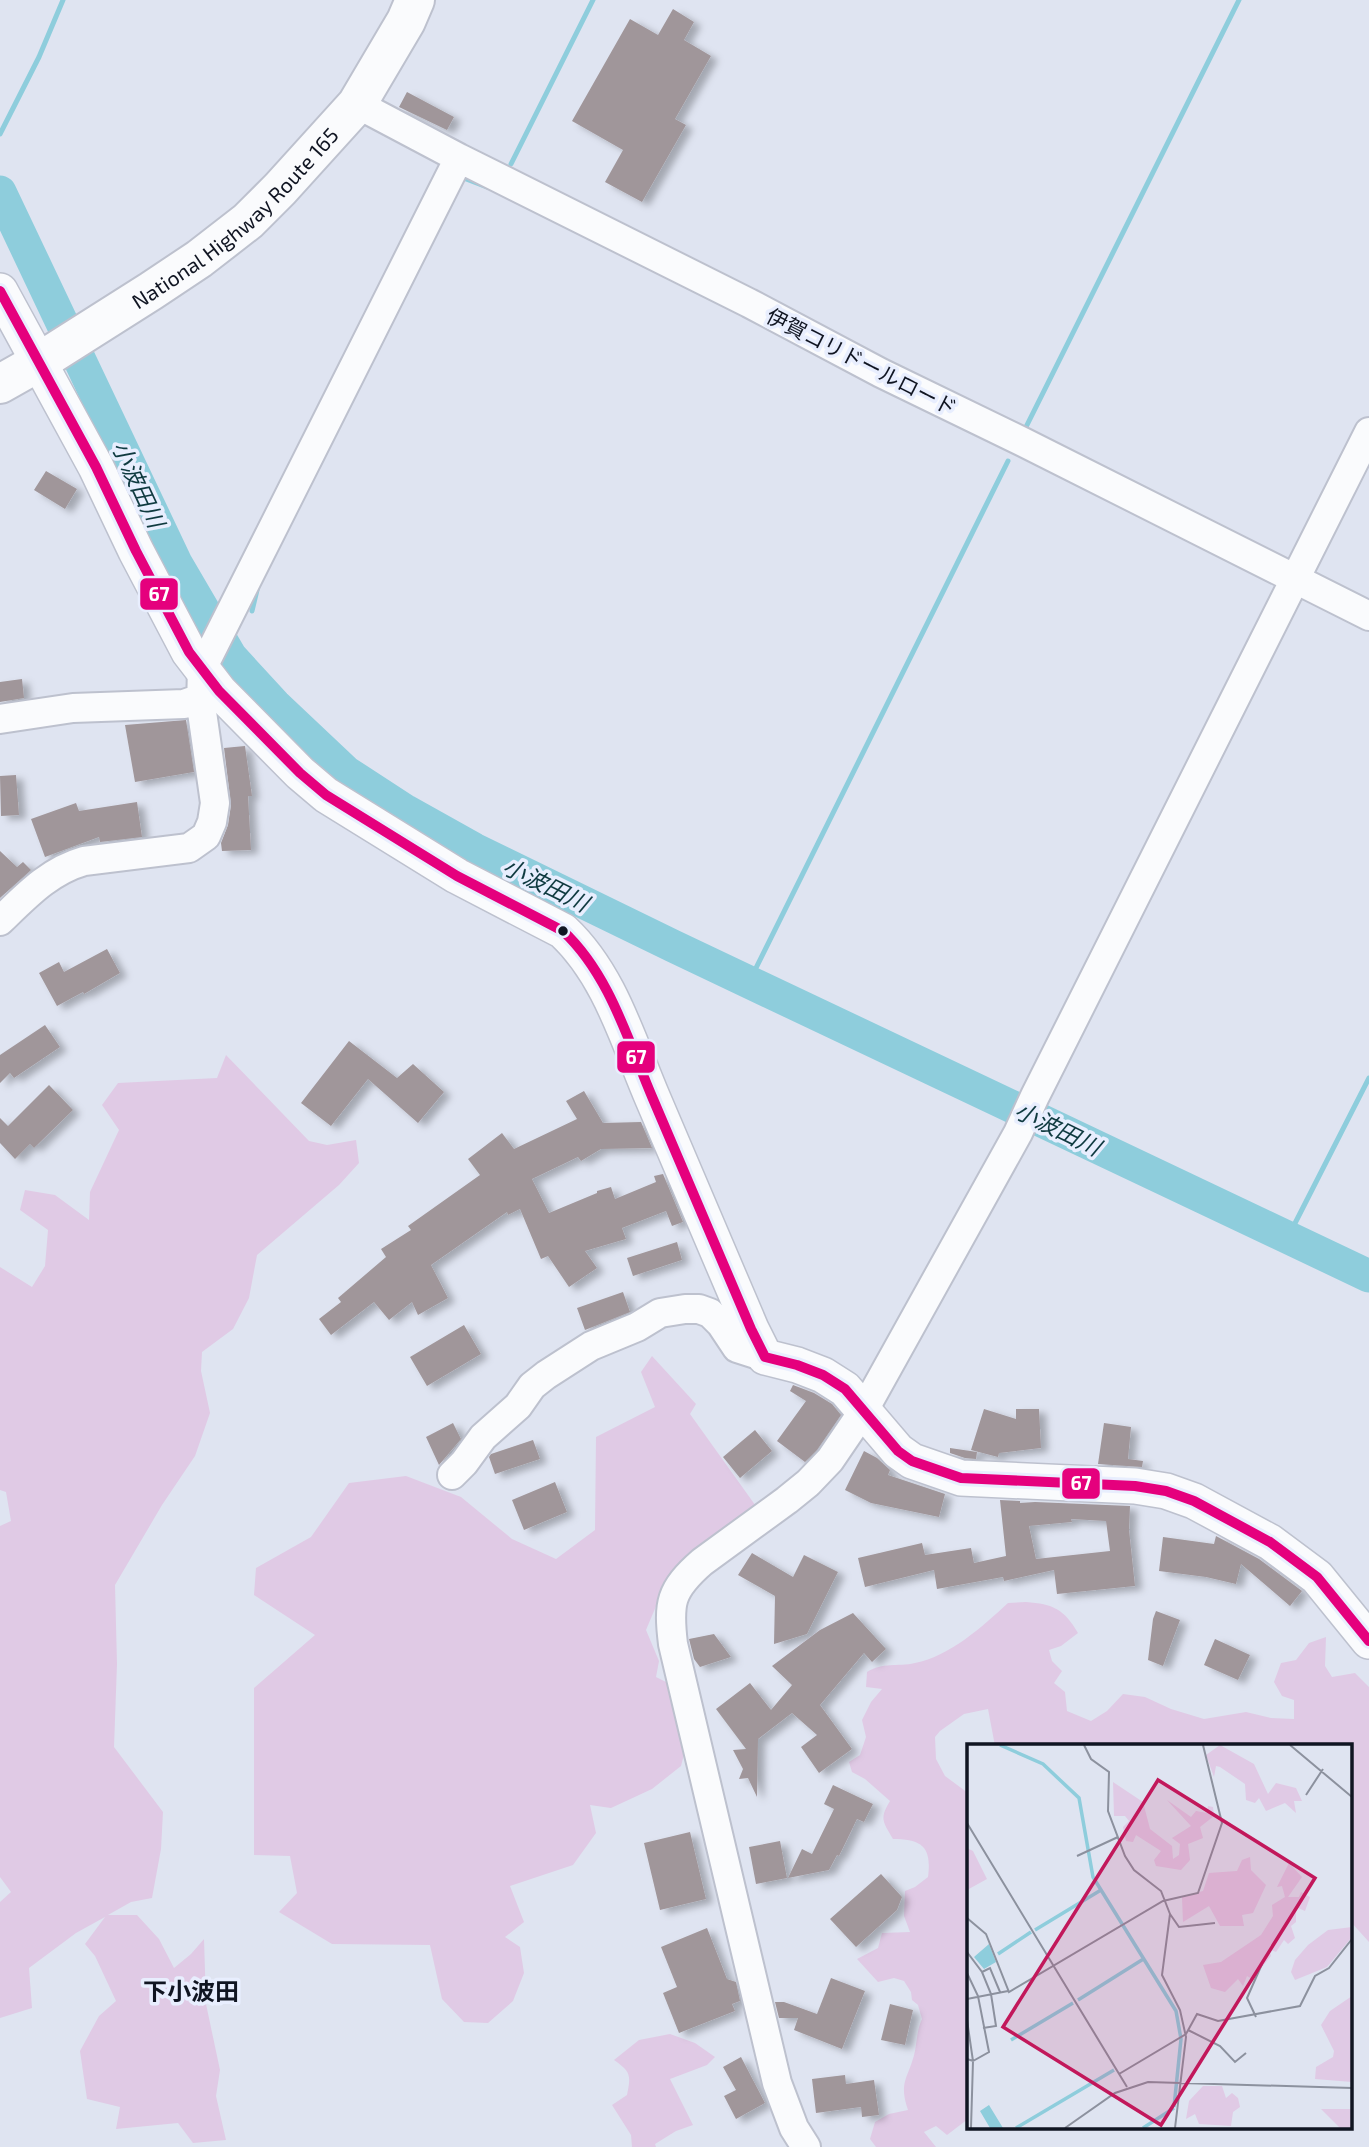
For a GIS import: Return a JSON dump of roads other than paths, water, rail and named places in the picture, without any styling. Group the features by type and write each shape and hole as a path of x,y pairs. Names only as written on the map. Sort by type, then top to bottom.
{"highway":[{"name":"National Highway Route 165","path":"0,384 199,259 247,221 280,189 357,104 407,21 415,0"}],"main road":[{"path":"0,291 56,351 96,467 136,551 189,652 219,691 291,764 327,795 457,876 563,931 576,943 602,982 626,1032 745,1317 765,1357 823,1375 845,1389 898,1451 912,1461 961,1478 1135,1486 1167,1491 1194,1501 1270,1542 1317,1577 1369,1641"}],"street":[{"name":"伊賀コリドールロード","path":"357,104 881,373 1369,616"},
{"path":"0,719 73,708 184,704 205,672 226,621 459,158"},
{"path":"806,2147 794,2128 777,2083 673,1644 670,1614 674,1595 686,1576 808,1483 830,1460 864,1410 1018,1133 1369,432"},
{"path":"0,920 33,888 67,866 84,861 189,848 206,836 212,822 215,803 201,705 205,672"},
{"path":"452,1475 483,1437 518,1406 532,1386 546,1375 591,1346 637,1327 660,1313 699,1309 710,1313 737,1348 765,1357"}],"waterway":[{"path":"0,134 39,57 63,0"},
{"path":"511,164 593,0"},
{"path":"1026,427 1239,0"},
{"path":"461,177 487,187"},
{"name":"小波田川","path":"0,192 176,563 231,657 275,705 346,772 406,811 474,849 1369,1276"},
{"path":"749,982 1008,461"},
{"path":"252,611 258,586"},
{"path":"1288,1237 1369,1078"}],"district":[{"name":"下小波田","path":"191,1990"}]}
